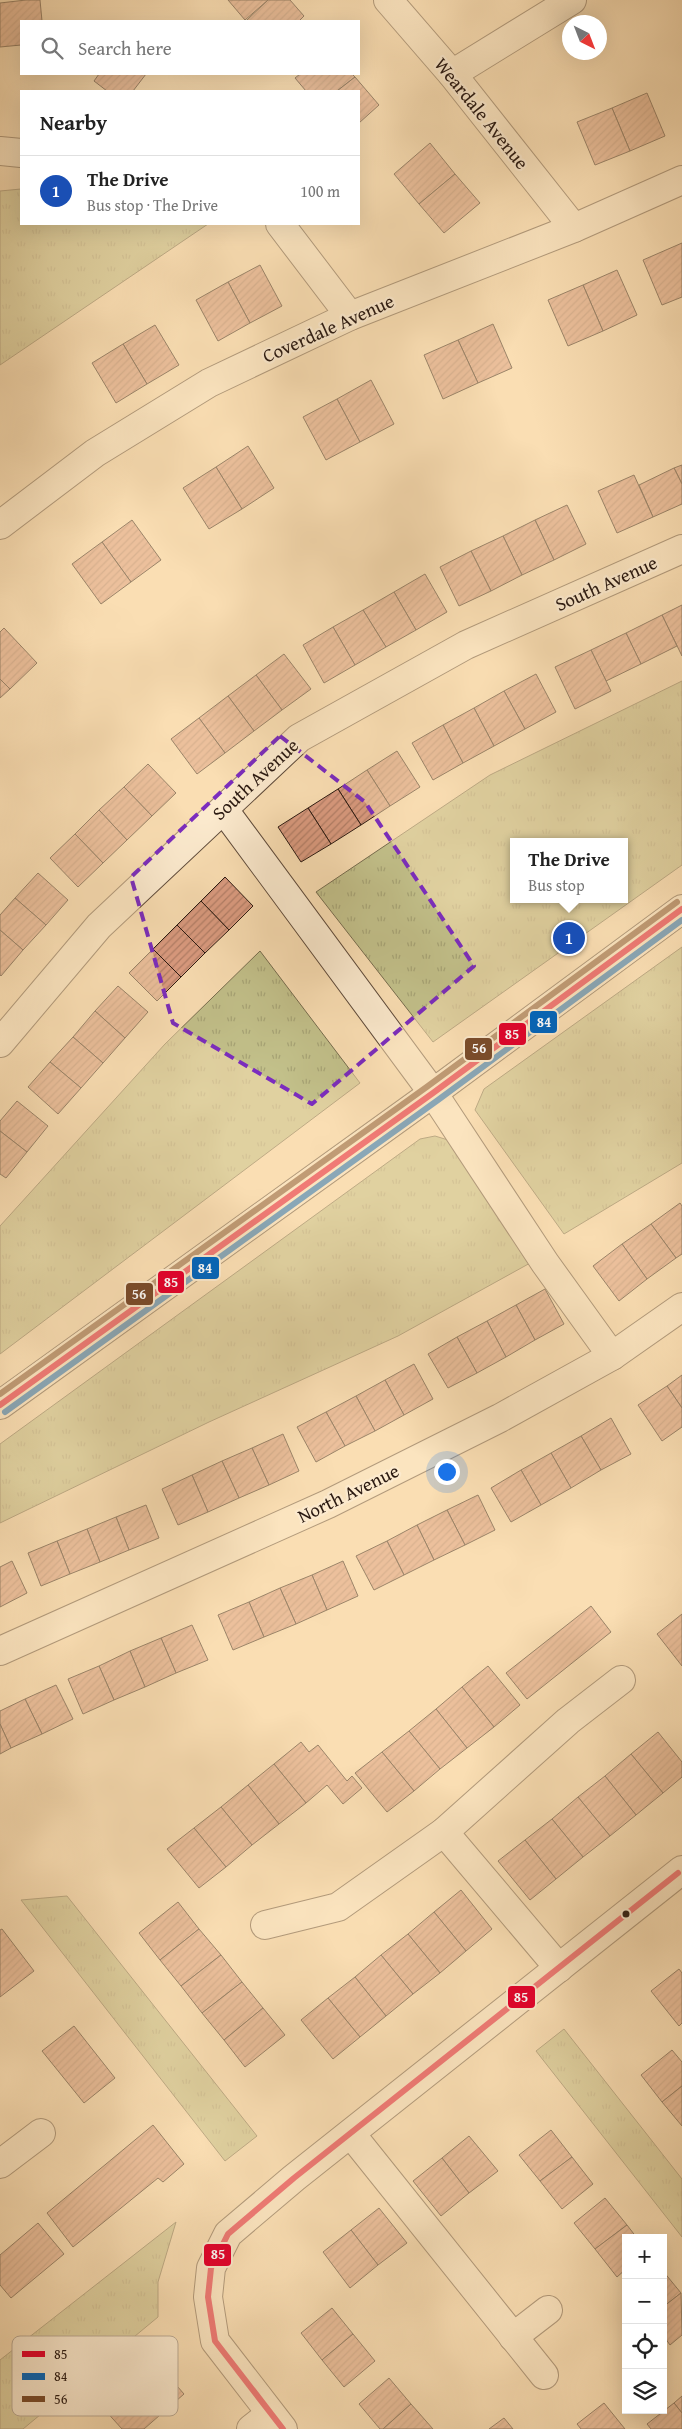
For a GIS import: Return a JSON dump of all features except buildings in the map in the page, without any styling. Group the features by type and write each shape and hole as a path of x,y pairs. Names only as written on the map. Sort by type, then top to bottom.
{"street":[{"name":"Weardale Avenue","path":"388,0 452,74 574,228"},
{"path":"452,74 572,0"},
{"path":"0,151 20,153"},
{"name":"Coverdale Avenue","path":"0,525 95,453 209,383 350,316 574,228 682,180"},
{"path":"281,225 350,316"},
{"name":"South Avenue","path":"0,1043 99,926 224,810 298,738 466,645 682,549"},
{"path":"224,810 433,1093 545,1263 612,1356"},
{"path":"0,1405 433,1093 682,909"},
{"name":"North Avenue","path":"0,1651 328,1504 500,1418 612,1356 682,1307"},
{"path":"265,1925 338,1907 444,1832 568,1721 621,1680"},
{"path":"444,1832 559,1968"},
{"path":"268,2424 215,2341 208,2297 211,2268 228,2234 255,2210 559,1968 681,1874"},
{"path":"0,2164 41,2133"},
{"path":"351,2134 544,2375"},
{"path":"513,2337 548,2310"}],"highlighted area":[{"path":"280,736 365,802 474,966 312,1104 173,1023 131,877"}],"green space":[{"path":"20,189 20,225 207,225 0,365 0,191"},
{"path":"682,681 682,865 433,1042 316,892 490,775"},
{"path":"682,947 682,1163 564,1234 475,1110 484,1089"},
{"path":"260,951 360,1083 0,1354 0,1226 165,1044"},
{"path":"435,1136 448,1140 532,1262 398,1336 209,1422 0,1523 0,1444 420,1139"},
{"path":"67,1896 257,2136 225,2161 21,1900"},
{"path":"564,2029 682,2179 682,2237 536,2051"},
{"path":"176,2222 158,2282 158,2317 135,2336 31,2336"},
{"path":"12,2351 12,2416 39,2416 23,2429 0,2429 0,2360"}],"transit line":[{"name":"56","path":"0,1394 428,1086 677,902"},
{"name":"85","path":"0,1405 433,1093 682,909"},
{"name":"84","path":"5,1412 438,1100 682,920"},
{"name":"85","path":"283,2429 215,2341 208,2297 211,2268 228,2234 294,2178 678,1873"}],"place":[{"name":"The Drive","path":"569,938"}]}
